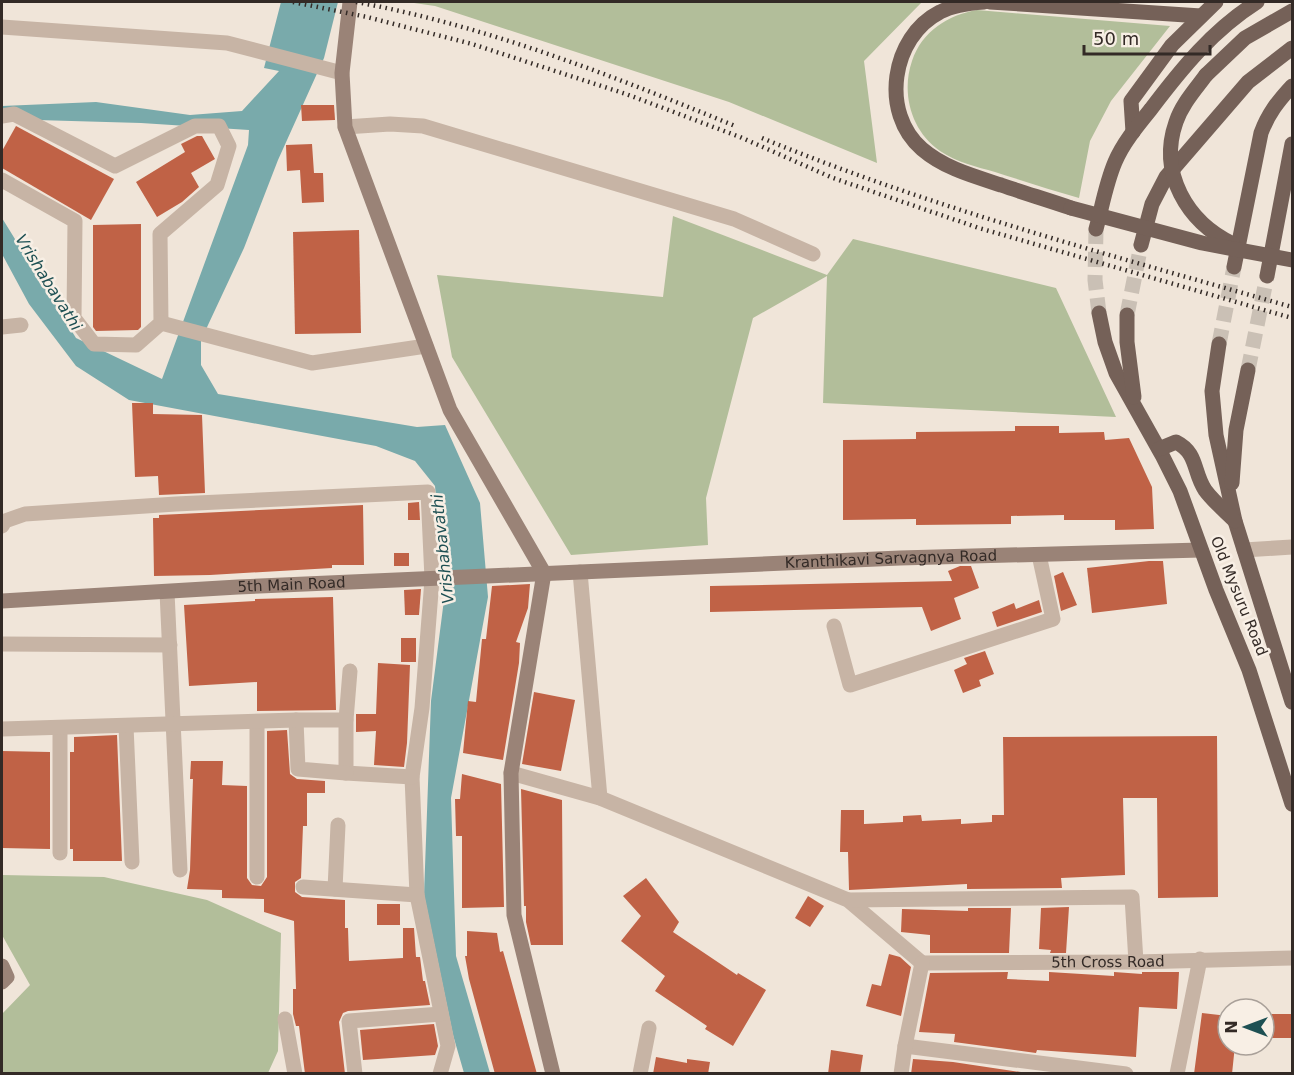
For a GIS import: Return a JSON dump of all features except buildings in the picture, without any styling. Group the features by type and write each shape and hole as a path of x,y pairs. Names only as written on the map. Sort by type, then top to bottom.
{"main road":[{"path":"984,2 952,7 938,12 911,35 903,51 896,89 899,113 908,133 921,148 939,162 960,172 1071,208 1202,243 1293,260"},
{"path":"990,2 1201,16"},
{"path":"1133,132 1131,101 1172,45 1216,2"},
{"path":"1096,229 1115,162 1133,132 1206,41 1240,12 1257,2"},
{"path":"1249,252 1208,230 1180,197 1170,160 1171,140 1184,105 1206,75 1245,38 1293,10"},
{"path":"1141,245 1152,204 1166,177 1248,82 1293,48"},
{"path":"1234,267 1261,133 1266,118 1293,86"},
{"path":"1293,144 1267,273 1282,254 1293,249"},
{"name":"Old Mysuru Road","path":"1099,313 1105,342 1116,373 1159,448 1180,491 1249,670 1293,804"},
{"path":"1127,315 1126,342 1135,409"},
{"path":"1219,344 1212,391 1214,415 1235,521"},
{"path":"1235,521 1232,495 1233,453 1248,370"},
{"path":"1159,448 1176,442 1185,446 1194,460 1203,488 1235,521"},
{"name":"Old Mysuru Road","path":"1235,521 1293,702"}],"street":[{"path":"350,2 342,73 345,127 450,410 544,573 511,773 514,915 553,1074"},
{"path":"2,27 227,43 342,73"},
{"path":"2,116 15,114 115,166 195,126 219,126 229,146 217,185 160,234 161,323 136,345 94,344 74,318 75,221 2,180"},
{"path":"345,127 390,124 423,126 734,219 813,254"},
{"path":"161,323 312,363 426,346"},
{"path":"2,327 21,325"},
{"path":"2,526 5,522 25,514 428,492 432,579 422,708 412,777 417,895 448,1046 440,1074"},
{"path":"1244,550 1293,547"},
{"name":"Kranthikavi Sarvagnya Road","path":"580,572 900,558 1201,550"},
{"path":"834,626 850,685 1053,619 1038,555"},
{"path":"580,572 600,798"},
{"name":"5th Main Road","path":"2,601 238,587 580,572"},
{"path":"167,592 180,870"},
{"path":"2,644 170,645"},
{"path":"346,773 346,720 350,671"},
{"path":"296,720 298,769 412,777"},
{"path":"2,729 346,720"},
{"path":"257,722 257,877"},
{"path":"126,726 132,862"},
{"path":"60,728 60,853"},
{"path":"511,773 600,798 848,900 922,963 901,1074"},
{"path":"335,889 338,825"},
{"path":"303,888 417,895"},
{"path":"848,900 1132,897 1136,962"},
{"name":"5th Cross Road","path":"922,963 1136,962 1293,958"},
{"path":"1177,1074 1200,959"},
{"path":"2,966 7,977 2,982"},
{"path":"355,1074 349,1021 441,1014"},
{"path":"285,1019 295,1074"},
{"path":"640,1074 649,1028"},
{"path":"905,1046 1126,1074"}],"green space":[{"path":"407,2 922,2 864,61 877,163 729,102 435,6"},
{"path":"977,10 1170,26 1111,101 1090,141 1079,198 953,158 930,143 915,122 908,98 908,86 909,73 916,50 929,33 946,20"},
{"path":"673,216 827,275 853,239 1056,288 1116,417 823,403 827,276 753,318 706,498 708,545 571,555 452,357 437,275 663,297"},
{"path":"2,875 104,877 207,900 281,933 278,1051 268,1073 2,1074 2,1014 30,985 2,935"}],"water":[{"name":"Vrishabavathi","path":"281,2 338,2 324,58 278,160 244,248 201,340 201,365 218,394 417,427 445,425 480,503 488,597 451,798 456,956 490,1073 464,1073 453,1035 424,895 431,701 445,592 435,486 415,461 376,446 129,400 76,366 29,304 2,254 2,218 76,338 162,379 248,145 249,130 141,123 2,119 2,106 96,102 190,115 242,111 279,71 264,68"}],"tunnel":[{"path":"1096,229 1095,280 1099,313"},
{"path":"1127,315 1141,245"},
{"path":"1219,344 1234,267"},
{"path":"1248,370 1267,276"}],"railway":[{"path":"293,2 367,17 472,44 626,94 740,137 833,178 979,228 1292,318"},
{"path":"356,2 453,24 549,54 735,126"},
{"path":"762,138 827,164 958,209 1091,250 1292,307"}]}
